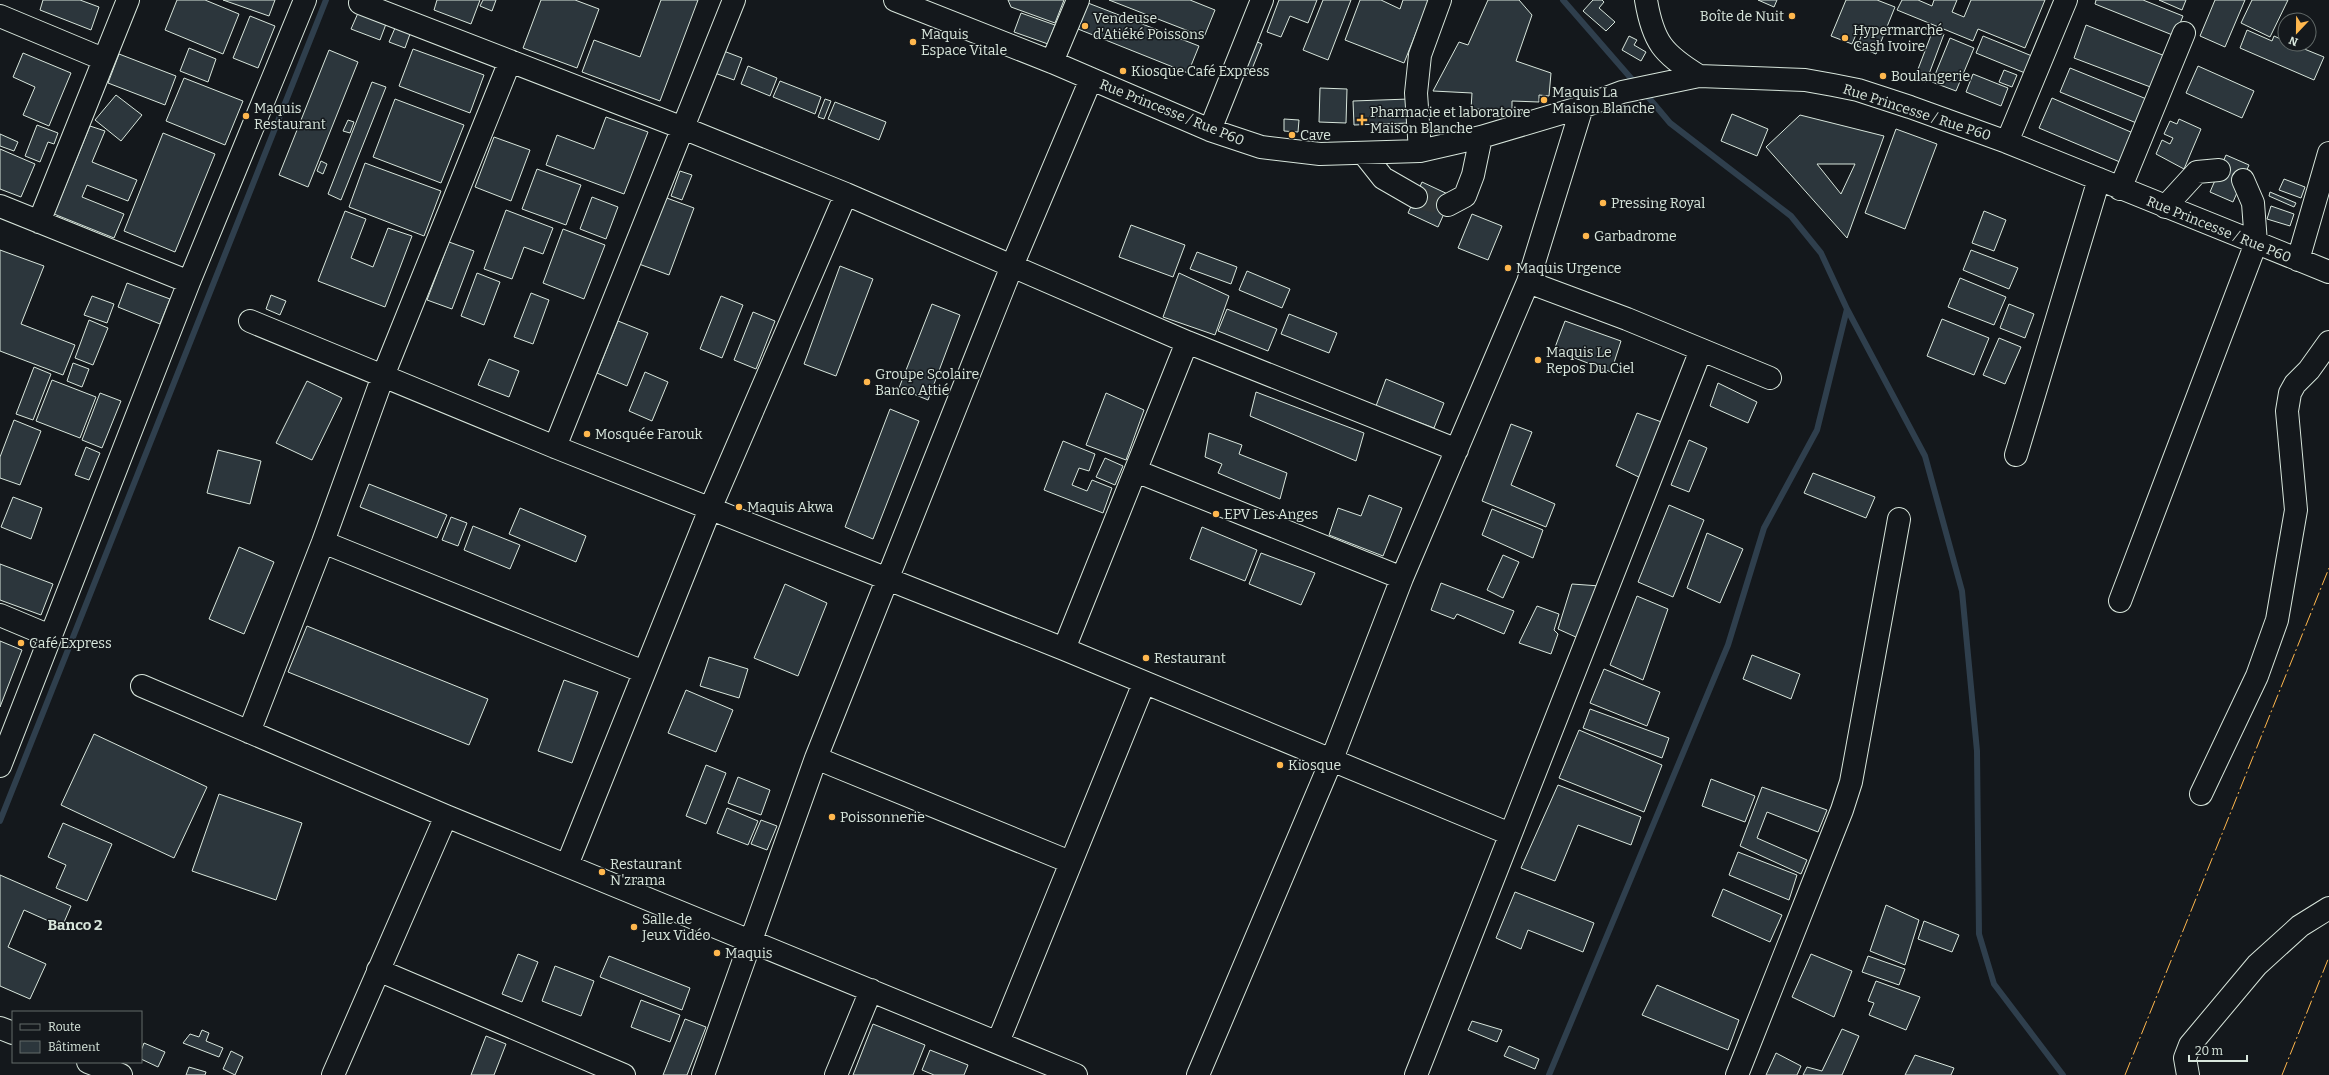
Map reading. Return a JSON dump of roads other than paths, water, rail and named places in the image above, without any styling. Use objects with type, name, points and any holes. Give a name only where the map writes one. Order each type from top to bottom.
[{"type":"street","points":[[39,222],[103,59],[128,0]]},
{"type":"street","points":[[0,766],[189,282],[305,0]]},
{"type":"street","points":[[555,447],[734,0]]},
{"type":"street","name":"Rue Princesse / Rue P60","points":[[895,0],[1052,62],[1210,130],[1261,147],[1320,154],[1364,154],[1420,150],[1481,137],[1582,107],[1622,92],[1699,76],[1763,77],[1834,85],[1858,90],[2007,142],[2120,189],[2329,272]]},
{"type":"street","points":[[1052,62],[1078,0]]},
{"type":"street","points":[[1210,130],[1262,0]]},
{"type":"street","points":[[1420,150],[1416,94],[1420,55],[1440,0]]},
{"type":"street","points":[[1646,0],[1655,36],[1673,60],[1699,76]]},
{"type":"street","points":[[2007,142],[2066,0]]},
{"type":"street","points":[[360,3],[684,128],[846,194],[1187,342],[1457,450]]},
{"type":"street","points":[[0,16],[103,59]]},
{"type":"street","points":[[2120,189],[2184,33]]},
{"type":"street","points":[[249,732],[323,542],[383,376],[510,61]]},
{"type":"street","points":[[704,1075],[816,758],[886,578],[1012,266],[1091,79]]},
{"type":"street","points":[[1198,1075],[1332,759],[1402,578],[1528,282],[1582,107]]},
{"type":"street","points":[[1448,205],[1465,196],[1473,175],[1481,137]]},
{"type":"street","points":[[2298,260],[2329,152]]},
{"type":"street","points":[[1364,154],[1383,178],[1416,197]]},
{"type":"street","points":[[2165,207],[2197,172],[2219,170]]},
{"type":"street","points":[[2016,455],[2098,179]]},
{"type":"street","points":[[2120,601],[2256,243],[2253,203],[2243,180]]},
{"type":"street","points":[[567,865],[710,509],[846,194]]},
{"type":"street","points":[[0,206],[189,282]]},
{"type":"street","points":[[1528,282],[1770,378]]},
{"type":"street","points":[[250,321],[555,447],[1064,649],[1510,834]]},
{"type":"street","points":[[1064,649],[1187,342]]},
{"type":"street","points":[[2201,794],[2258,676],[2277,620],[2296,510],[2288,405],[2290,393],[2329,342]]},
{"type":"street","points":[[1416,1075],[1701,350]]},
{"type":"street","points":[[1136,471],[1402,578]]},
{"type":"street","points":[[1737,1075],[1842,810],[1851,782],[1899,520]]},
{"type":"street","points":[[323,542],[644,672]]},
{"type":"street","points":[[0,615],[50,636]]},
{"type":"street","points":[[998,1042],[1144,682]]},
{"type":"street","points":[[142,686],[446,816],[751,940],[1076,1075]]},
{"type":"street","points":[[816,758],[1070,862]]},
{"type":"street","points":[[332,1075],[446,816]]},
{"type":"street","points":[[2188,1075],[2185,1058],[2190,1045],[2257,965],[2300,926],[2329,908]]},
{"type":"street","points":[[378,970],[624,1075]]},
{"type":"street","points":[[836,1075],[871,990]]},
{"type":"street","points":[[0,1028],[12,1033]]},
{"type":"street","points":[[91,1063],[121,1075]]},
{"type":"waterway","points":[[0,821],[326,0]]},
{"type":"waterway","points":[[1563,0],[1636,84]]},
{"type":"waterway","points":[[1549,1075],[1728,645],[1764,528],[1817,430],[1847,309],[1821,253],[1791,216],[1670,123],[1644,92]]},
{"type":"waterway","points":[[1847,309],[1925,456],[1962,591],[1977,751],[1979,934],[1994,984],[2063,1075]]},
{"type":"tunnel","points":[[1416,197],[1448,205]]},
{"type":"place","name":"Boîte de Nuit","points":[[1792,16]]},
{"type":"place","name":"Vendeuse d'Atiéké Poissons","points":[[1085,26]]},
{"type":"place","name":"Hypermarché Cash Ivoire","points":[[1845,38]]},
{"type":"place","name":"Maquis Espace Vitale","points":[[913,42]]},
{"type":"place","name":"Kiosque Café Express","points":[[1123,71]]},
{"type":"place","name":"Boulangerie","points":[[1883,76]]},
{"type":"place","name":"Maquis La Maison Blanche","points":[[1544,100]]},
{"type":"place","name":"Maquis Restaurant","points":[[246,116]]},
{"type":"place","name":"Pharmacie et laboratoire Maison Blanche","points":[[1362,120]]},
{"type":"place","name":"Cave","points":[[1292,135]]},
{"type":"place","name":"Pressing Royal","points":[[1603,203]]},
{"type":"place","name":"Garbadrome","points":[[1586,236]]},
{"type":"place","name":"Maquis Urgence","points":[[1508,268]]},
{"type":"place","name":"Maquis Le Repos Du Ciel","points":[[1538,360]]},
{"type":"place","name":"Groupe Scolaire Banco Attié","points":[[867,382]]},
{"type":"place","name":"Mosquée Farouk","points":[[587,434]]},
{"type":"place","name":"Maquis Akwa","points":[[739,507]]},
{"type":"place","name":"EPV Les Anges","points":[[1216,514]]},
{"type":"place","name":"Café Express","points":[[21,643]]},
{"type":"place","name":"Restaurant","points":[[1146,658]]},
{"type":"place","name":"Kiosque","points":[[1280,765]]},
{"type":"place","name":"Poissonnerie","points":[[832,817]]},
{"type":"place","name":"Restaurant N'zrama","points":[[602,872]]},
{"type":"place","name":"Salle de Jeux Vidéo","points":[[634,927]]},
{"type":"place","name":"Maquis","points":[[717,953]]},
{"type":"district","name":"Banco 2","points":[[75,925]]}]
